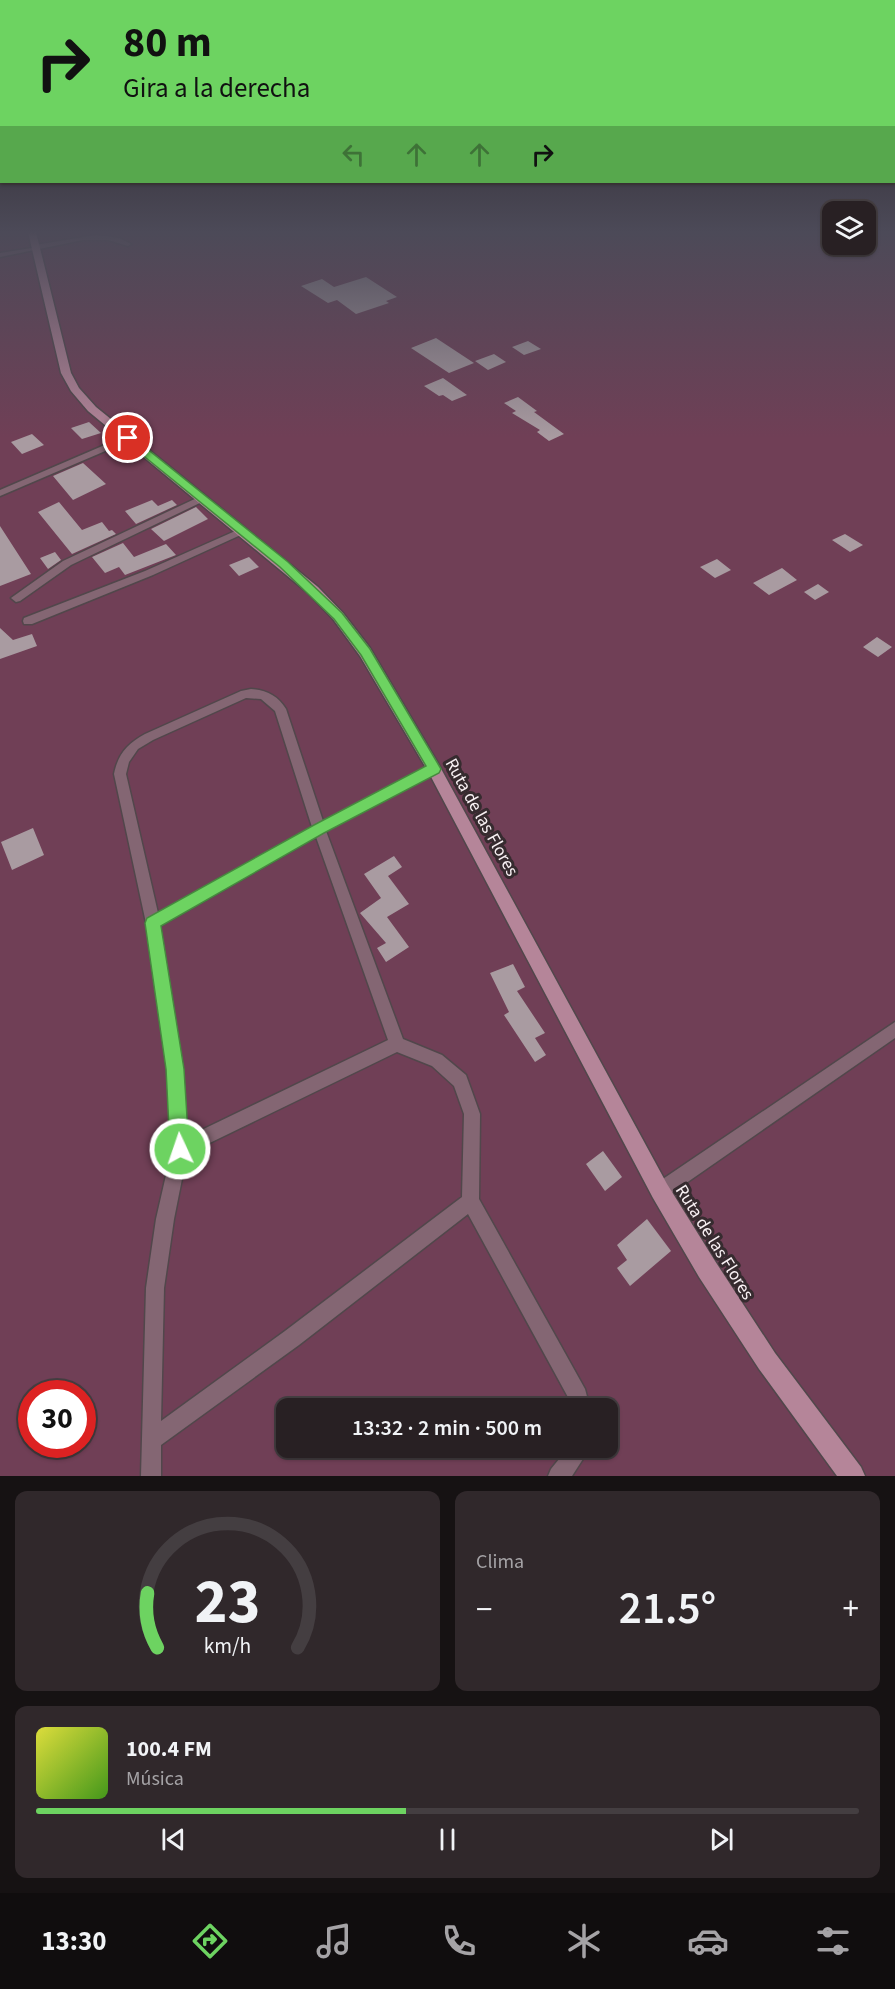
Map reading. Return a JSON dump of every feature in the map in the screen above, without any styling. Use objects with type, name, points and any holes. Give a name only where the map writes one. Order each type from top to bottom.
[{"type":"main road","name":"Ruta de las Flores","points":[[48,301],[66,373],[75,389],[92,409],[284,565],[338,616],[365,652],[434,769],[660,1191],[767,1361],[852,1476]]},
{"type":"street","points":[[0,493],[128,438]]},
{"type":"street","points":[[16,598],[67,563],[201,499]]},
{"type":"street","points":[[28,621],[149,573],[242,531]]},
{"type":"street","points":[[151,1476],[155,1288],[165,1219],[180,1149],[175,1069],[153,923],[120,774],[123,760],[134,746],[245,694],[261,693],[273,699],[280,709],[319,829],[397,1044]]},
{"type":"street","points":[[153,923],[319,829],[434,769]]},
{"type":"street","points":[[660,1191],[895,1029]]},
{"type":"street","points":[[180,1149],[397,1044],[437,1060],[460,1081],[472,1114],[470,1201],[578,1398]]},
{"type":"street","points":[[151,1440],[292,1338],[470,1201]]},
{"type":"street","points":[[558,1476],[573,1458]]},
{"type":"shaded area","points":[[0,301],[895,301],[895,1476],[0,1476]]},
{"type":"building","points":[[338,301],[386,301],[389,303],[356,314]]},
{"type":"building","points":[[436,338],[474,363],[449,373],[411,348]]},
{"type":"building","points":[[528,341],[541,349],[524,355],[512,347]]},
{"type":"building","points":[[494,354],[506,362],[488,370],[475,361]]},
{"type":"building","points":[[443,378],[467,395],[452,401],[424,386]]},
{"type":"building","points":[[518,397],[564,434],[549,441],[537,432],[540,430],[512,413],[516,411],[504,403]]},
{"type":"building","points":[[89,422],[101,433],[82,439],[71,428]]},
{"type":"building","points":[[32,434],[44,445],[22,454],[11,442]]},
{"type":"building","points":[[83,463],[106,484],[73,500],[53,476]]},
{"type":"building","points":[[152,500],[158,506],[172,500],[177,505],[136,524],[125,511]]},
{"type":"building","points":[[59,502],[82,530],[102,522],[109,531],[112,530],[116,534],[72,554],[38,512]]},
{"type":"building","points":[[196,507],[208,519],[164,541],[151,529]]},
{"type":"building","points":[[0,526],[31,574],[0,586]]},
{"type":"building","points":[[845,534],[863,545],[850,552],[832,540]]},
{"type":"building","points":[[123,543],[134,557],[166,544],[176,555],[125,575],[119,567],[105,573],[92,557]]},
{"type":"building","points":[[55,552],[61,560],[48,569],[40,558]]},
{"type":"building","points":[[249,557],[259,567],[239,576],[229,565]]},
{"type":"building","points":[[717,559],[731,570],[715,578],[700,567]]},
{"type":"building","points":[[782,568],[797,580],[769,595],[753,583]]},
{"type":"building","points":[[818,584],[829,592],[815,600],[804,592]]},
{"type":"building","points":[[0,628],[13,640],[32,634],[37,646],[0,659]]},
{"type":"building","points":[[877,637],[892,647],[878,657],[863,647]]},
{"type":"building","points":[[33,828],[44,855],[12,870],[1,842]]},
{"type":"building","points":[[394,856],[402,867],[388,876],[409,904],[387,917],[409,947],[386,962],[377,948],[386,943],[360,913],[381,898],[364,874]]},
{"type":"building","points":[[513,964],[525,987],[517,991],[545,1033],[535,1038],[546,1055],[535,1062],[504,1015],[509,1012],[490,973]]},
{"type":"building","points":[[603,1151],[622,1177],[605,1191],[586,1164]]},
{"type":"building","points":[[647,1219],[671,1251],[630,1286],[617,1268],[627,1260],[617,1245]]},
{"type":"route","points":[[128,438],[284,565],[338,616],[365,652],[434,769],[319,829],[153,923],[175,1069],[180,1149]]}]
